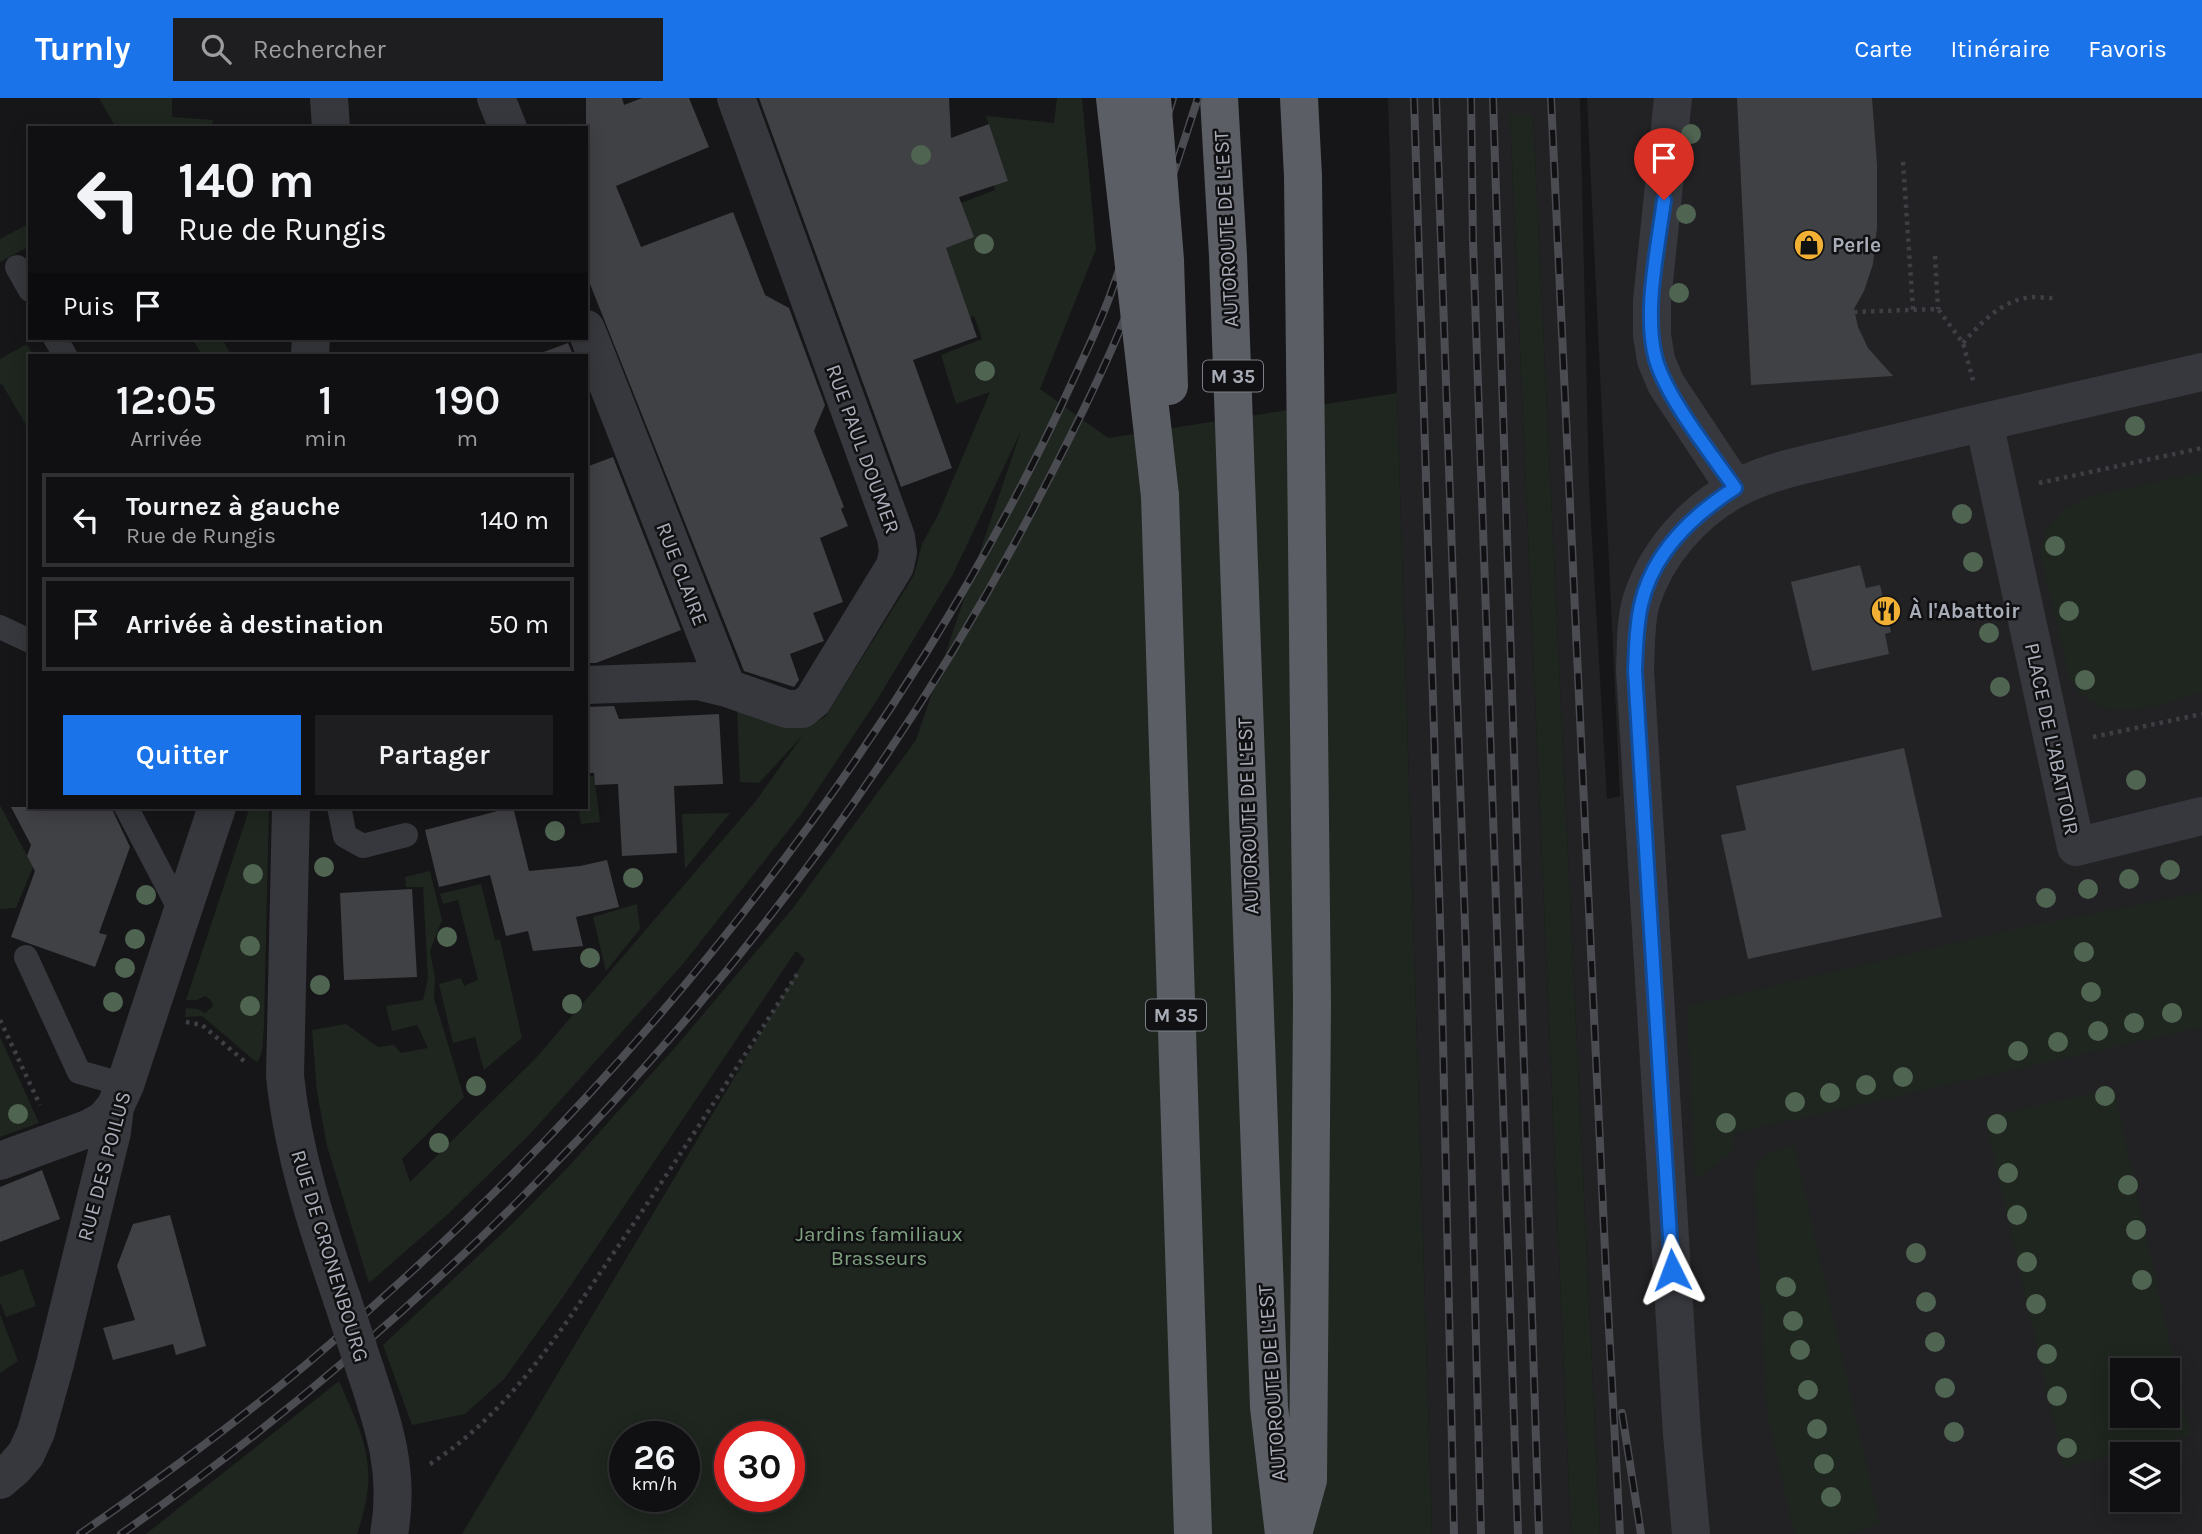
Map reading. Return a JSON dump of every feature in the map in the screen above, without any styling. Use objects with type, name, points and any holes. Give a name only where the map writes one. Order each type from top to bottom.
[{"type":"highway","points":[[1115,98],[1160,496]]},
{"type":"highway","name":"M 35","points":[[1152,98],[1165,260],[1170,370],[1160,496],[1192,1534]]},
{"type":"highway","name":"AUTOROUTE DE L’EST","points":[[1219,98],[1228,256],[1269,1407],[1284,1534]]},
{"type":"highway","points":[[1293,1534],[1308,1480],[1312,1016],[1303,176],[1299,98]]},
{"type":"street","points":[[329,98],[331,126]]},
{"type":"street","points":[[496,98],[507,126]]},
{"type":"street","name":"RUE PAUL DOUMER","points":[[727,688],[787,709],[802,709],[813,700],[895,566],[898,552],[896,537],[736,98]]},
{"type":"street","points":[[1673,98],[1652,335],[1656,360],[1666,384],[1735,488]]},
{"type":"street","name":"RUE CLAIRE","points":[[588,334],[727,688]]},
{"type":"street","points":[[1691,1534],[1682,1434],[1635,671],[1641,604],[1654,571],[1668,547],[1711,503],[1735,488],[1780,471],[2202,372]]},
{"type":"street","name":"PLACE DE L'ABATTOIR","points":[[1984,422],[2076,847],[2202,816]]},
{"type":"street","points":[[588,685],[698,681],[727,688]]},
{"type":"street","name":"RUE DES POILUS","points":[[0,1480],[26,1454],[36,1432],[120,1096],[216,809]]},
{"type":"street","name":"RUE DE CRONENBOURG","points":[[291,809],[285,1076],[289,1116],[311,1207],[385,1431],[394,1487],[389,1534]]},
{"type":"street","points":[[0,1161],[104,1120],[120,1096]]},
{"type":"lane","points":[[17,267],[28,286]]},
{"type":"lane","points":[[0,626],[28,640]]},
{"type":"lane","points":[[127,809],[181,912]]},
{"type":"lane","points":[[339,809],[345,836],[363,846],[406,835]]},
{"type":"lane","points":[[26,957],[79,1072],[120,1096]]},
{"type":"path","points":[[1903,162],[1913,310]]},
{"type":"path","points":[[1935,256],[1938,309],[1964,343],[1984,422]]},
{"type":"path","points":[[1964,343],[1977,327],[2001,307],[2026,297],[2053,298]]},
{"type":"path","points":[[1854,312],[1938,309]]},
{"type":"path","points":[[1998,492],[2202,448]]},
{"type":"path","points":[[2054,746],[2202,714]]},
{"type":"path","points":[[394,1487],[466,1438],[513,1393],[574,1313],[798,973]]},
{"type":"path","points":[[155,995],[176,1020],[202,1025],[254,1069],[265,1074],[285,1076]]},
{"type":"path","points":[[0,1020],[56,1141]]},
{"type":"shaded area","points":[[1388,98],[1580,98],[1589,488],[1607,799],[1620,796],[1587,98],[2202,98],[2202,1534],[1600,1534],[1533,115],[1510,114],[1571,1534],[1432,1534]]},
{"type":"green space","points":[[99,98],[172,98],[172,117],[213,120],[212,126],[115,126]]},
{"type":"green space","name":"Jardins familiaux Brasseurs","points":[[1057,98],[1082,98],[1096,249],[1040,389],[1108,438],[1397,393],[1432,1534],[462,1534],[805,959],[796,951],[563,1297],[504,1379],[465,1414],[412,1425],[383,1345],[511,1225],[570,1165],[678,1044],[793,908],[916,740],[1021,431],[953,574],[877,700],[802,813],[683,964],[530,1134],[448,1214],[369,1283],[327,1146],[317,1092],[312,1030],[346,1024],[378,1047],[394,1045],[401,1053],[428,1048],[417,1025],[392,1031],[386,1006],[423,1000],[428,978],[423,887],[406,887],[405,877],[430,871],[442,920],[430,951],[435,978],[434,998],[464,1097],[402,1159],[410,1182],[536,1058],[755,802],[803,735],[759,783],[740,782],[737,708],[809,726],[825,717],[914,575],[922,544],[938,515],[990,392],[956,404],[941,355],[982,339],[974,316],[940,329],[945,248],[961,203],[995,190],[994,185],[1008,181],[986,116],[1054,123]]},
{"type":"green space","points":[[1510,114],[1533,114],[1600,1534],[1571,1534]]},
{"type":"green space","points":[[28,224],[28,247],[0,262],[0,239]]},
{"type":"green space","points":[[193,340],[223,340],[230,354],[201,354]]},
{"type":"green space","points":[[27,344],[32,354],[28,354],[28,429],[2,384],[0,385],[0,359]]},
{"type":"green space","points":[[2202,472],[2202,693],[2140,709],[2109,709],[2095,704],[2080,693],[2069,677],[2040,552],[2047,530],[2063,510],[2088,497]]},
{"type":"green space","points":[[594,776],[600,822],[581,824],[578,809],[588,809],[588,777]]},
{"type":"green space","points":[[0,805],[33,867],[16,908],[0,909]]},
{"type":"green space","points":[[249,809],[269,809],[264,1026],[262,1051],[258,1062],[202,1016],[185,1017],[186,1008],[205,1013],[213,1006],[211,1000],[205,996],[197,1000],[186,1000]]},
{"type":"green space","points":[[730,813],[685,869],[682,814]]},
{"type":"green space","points":[[481,884],[495,940],[500,940],[522,1038],[484,1070],[475,1037],[453,1043],[439,984],[461,978],[464,986],[478,980],[458,900],[443,904],[440,894]]},
{"type":"green space","points":[[2202,892],[2202,1027],[1735,1133],[1732,1153],[1695,1179],[1687,1006],[2019,928]]},
{"type":"green space","points":[[637,904],[640,929],[606,971],[593,917]]},
{"type":"green space","points":[[0,1037],[39,1123],[0,1137]]},
{"type":"green space","points":[[2114,1089],[2173,1358],[2110,1358],[2110,1428],[2180,1428],[2180,1390],[2190,1436],[2166,1442],[2110,1442],[2110,1456],[2064,1467],[1985,1117]]},
{"type":"green space","points":[[1794,1145],[1880,1525],[1845,1534],[1794,1534],[1767,1411],[1754,1175],[1763,1157]]},
{"type":"green space","points":[[23,1269],[36,1306],[6,1317],[0,1302],[0,1277]]},
{"type":"green space","points":[[0,1314],[18,1361],[0,1373]]},
{"type":"green space","points":[[339,1381],[362,1438],[368,1472],[368,1491],[357,1534],[146,1534]]},
{"type":"building","points":[[586,98],[622,98],[624,105],[642,98],[689,98],[709,147],[616,186],[641,247],[733,212],[765,295],[789,308],[825,405],[814,431],[844,507],[841,509],[848,526],[820,538],[843,602],[813,613],[824,641],[790,654],[799,680],[794,687],[744,671],[588,279]]},
{"type":"building","points":[[759,98],[949,98],[951,138],[989,124],[1008,181],[959,197],[974,237],[946,248],[977,337],[913,360],[952,468],[901,487]]},
{"type":"building","name":"Perle","points":[[1737,98],[1872,98],[1877,164],[1877,227],[1873,264],[1864,291],[1854,309],[1858,327],[1868,348],[1893,376],[1751,385]]},
{"type":"building","points":[[568,343],[573,354],[542,354]]},
{"type":"building","points":[[613,457],[681,630],[596,663],[588,663],[588,466]]},
{"type":"building","points":[[1860,565],[1866,588],[1880,585],[1891,632],[1885,634],[1889,654],[1812,671],[1791,582]]},
{"type":"building","points":[[614,706],[619,719],[719,714],[723,784],[674,786],[677,853],[622,856],[618,784],[595,785],[594,773],[588,773],[588,707]]},
{"type":"building","points":[[1904,748],[1942,917],[1748,959],[1721,835],[1746,830],[1736,786]]},
{"type":"building","points":[[11,807],[112,809],[130,847],[99,933],[107,935],[95,967],[11,937],[35,871],[27,856],[31,845]]},
{"type":"building","points":[[514,809],[529,871],[580,866],[607,860],[619,907],[576,917],[583,946],[533,951],[528,931],[506,936],[490,875],[439,887],[425,830]]},
{"type":"building","points":[[412,889],[417,977],[344,980],[340,893]]},
{"type":"building","points":[[42,1170],[60,1219],[0,1242],[0,1187]]},
{"type":"building","points":[[170,1215],[206,1346],[176,1355],[173,1344],[113,1360],[103,1328],[135,1320],[117,1266],[133,1224]]},
{"type":"railway","points":[[80,1534],[196,1451],[281,1385],[398,1284],[483,1203],[566,1119],[645,1032],[793,848],[926,653],[981,561],[1031,467],[1108,301],[1173,98]]},
{"type":"railway","points":[[121,1534],[261,1430],[395,1317],[524,1196],[645,1067],[758,932],[863,790],[958,643],[1043,490],[1094,388],[1126,316],[1198,98]]},
{"type":"railway","points":[[1414,98],[1441,953],[1454,1534]]},
{"type":"railway","points":[[1436,98],[1466,953],[1481,1534]]},
{"type":"railway","points":[[1471,98],[1473,241],[1518,1534]]},
{"type":"railway","points":[[1493,98],[1539,1534]]},
{"type":"railway","points":[[1551,98],[1620,1534]]},
{"type":"railway","points":[[1622,1413],[1641,1534]]},
{"type":"place","name":"Perle","points":[[1809,245]]},
{"type":"place","name":"À l'Abattoir","points":[[1886,611]]},
{"type":"route","points":[[1664,200],[1653,301],[1652,335],[1656,360],[1666,384],[1735,488],[1711,503],[1668,547],[1647,586],[1641,604],[1637,635],[1635,671],[1672,1270]]}]
